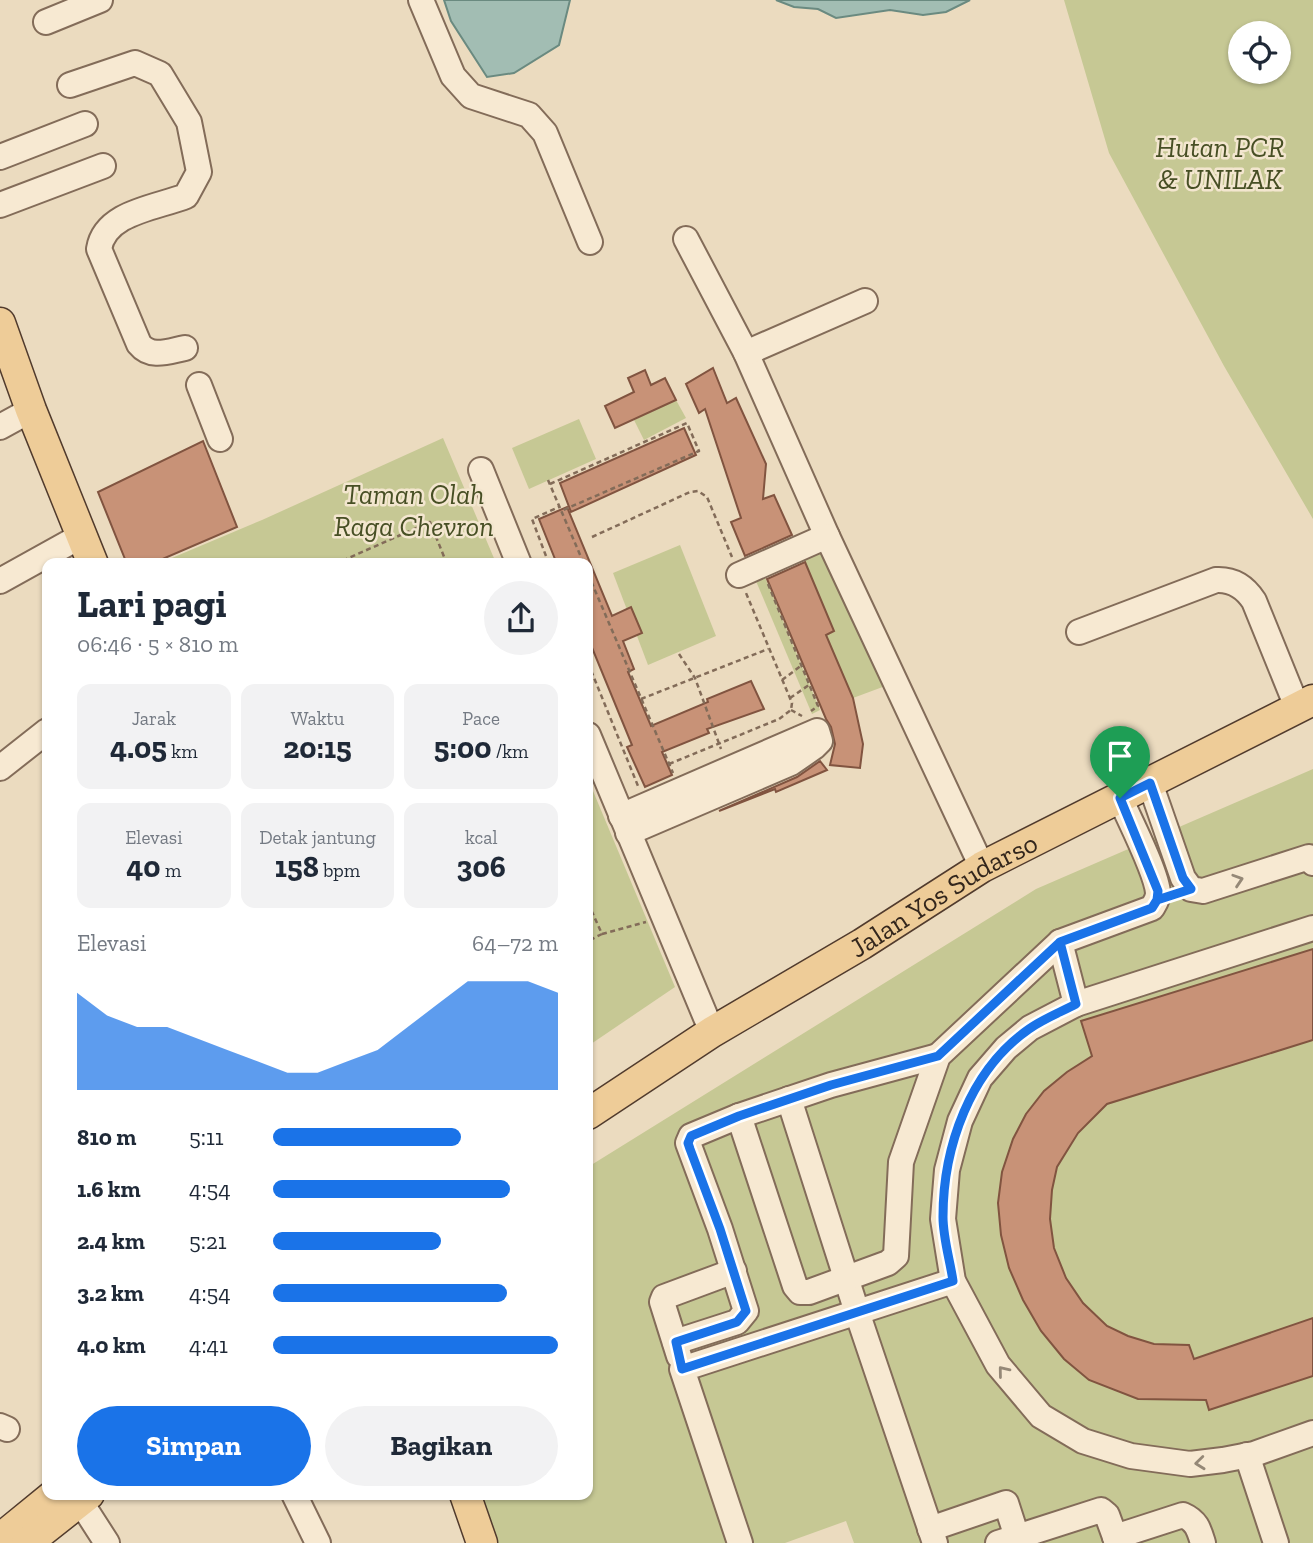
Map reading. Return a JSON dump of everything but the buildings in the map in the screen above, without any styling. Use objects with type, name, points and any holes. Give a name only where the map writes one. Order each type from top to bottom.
[{"type":"main road","points":[[0,323],[31,410],[90,558]]},
{"type":"main road","name":"Jalan Yos Sudarso","points":[[593,1111],[712,1032],[862,944],[982,867],[1305,703]]},
{"type":"main road","points":[[13,1539],[71,1500]]},
{"type":"main road","points":[[452,1500],[466,1543]]},
{"type":"main road","points":[[467,1500],[482,1543]]},
{"type":"street","points":[[46,22],[100,0]]},
{"type":"street","points":[[421,0],[453,76],[471,96],[530,115],[545,134],[590,242]]},
{"type":"street","points":[[70,85],[135,63],[160,74],[189,122],[199,172],[186,196],[125,216],[102,236],[99,250],[139,344],[145,351],[157,353],[185,348]]},
{"type":"street","points":[[0,157],[85,124]]},
{"type":"street","points":[[0,205],[103,166]]},
{"type":"street","points":[[686,239],[746,353],[827,536],[982,867]]},
{"type":"street","points":[[746,353],[865,301]]},
{"type":"street","points":[[199,385],[220,439]]},
{"type":"street","points":[[0,427],[31,410]]},
{"type":"street","points":[[481,470],[517,558]]},
{"type":"street","points":[[0,581],[81,536]]},
{"type":"street","points":[[749,570],[827,536]]},
{"type":"street","points":[[1079,632],[1216,580],[1234,582],[1243,587],[1254,601],[1305,703]]},
{"type":"street","points":[[817,731],[820,741],[791,763],[624,824],[728,768],[817,731]]},
{"type":"street","points":[[0,768],[42,735]]},
{"type":"street","points":[[593,747],[712,1032]]},
{"type":"street","points":[[1150,783],[1183,878],[1191,889]]},
{"type":"street","points":[[739,1116],[795,1286],[800,1292],[809,1292],[888,1263],[896,1256],[901,1162],[938,1056],[1060,942],[1152,908],[1157,900],[1155,881],[1120,798]]},
{"type":"street","points":[[1157,900],[1191,889],[1203,891],[1312,859]]},
{"type":"street","points":[[1313,928],[1076,1004],[1030,1028],[1006,1048],[980,1079],[960,1121],[947,1170],[943,1219],[953,1281],[998,1365],[1041,1416],[1083,1441],[1131,1456],[1190,1464],[1247,1455],[1313,1433]]},
{"type":"street","points":[[1060,942],[1076,1004]]},
{"type":"street","points":[[676,1342],[737,1322],[743,1318],[746,1305],[688,1143],[691,1136],[697,1131],[831,1085],[938,1056]]},
{"type":"street","points":[[789,1099],[933,1536],[1006,1503],[1008,1540],[1101,1510],[1107,1515],[1116,1540],[1183,1515],[1197,1525],[1203,1543]]},
{"type":"street","points":[[734,1272],[664,1297],[662,1302],[740,1543]]},
{"type":"street","points":[[682,1369],[953,1281]]},
{"type":"street","points":[[1247,1455],[1276,1543]]},
{"type":"street","points":[[77,1500],[107,1543]]},
{"type":"street","points":[[297,1500],[318,1543]]},
{"type":"path","points":[[547,558],[531,520],[560,509],[699,450],[687,423],[549,482],[560,509],[581,558]]},
{"type":"path","points":[[592,537],[690,492],[698,491],[706,497],[802,665],[818,706],[803,716]]},
{"type":"path","points":[[349,558],[430,522],[445,558]]},
{"type":"path","points":[[669,764],[786,715],[791,709],[790,698],[768,649],[749,570]]},
{"type":"path","points":[[593,586],[674,776]]},
{"type":"path","points":[[641,699],[768,649]]},
{"type":"path","points":[[679,654],[695,678],[728,768]]},
{"type":"path","points":[[782,681],[802,665]]},
{"type":"path","points":[[593,675],[639,789],[643,791]]},
{"type":"path","points":[[790,698],[809,685]]},
{"type":"path","points":[[593,914],[602,934]]},
{"type":"path","points":[[593,938],[646,922]]},
{"type":"green space","name":"Hutan PCR & UNILAK","points":[[1064,0],[1313,0],[1313,519],[1224,366],[1109,153]]},
{"type":"green space","points":[[676,400],[686,418],[644,440],[634,420]]},
{"type":"green space","points":[[579,419],[596,459],[529,489],[512,448]]},
{"type":"green space","name":"Taman Olah Raga Chevron","points":[[443,438],[494,558],[172,558]]},
{"type":"green space","points":[[680,545],[716,636],[648,665],[613,573]]},
{"type":"green space","points":[[822,546],[888,685],[853,698],[826,635],[834,631],[802,554]]},
{"type":"green space","points":[[762,570],[820,710],[812,714],[753,574]]},
{"type":"green space","points":[[1313,769],[1313,1543],[854,1543],[846,1521],[785,1543],[497,1543],[481,1500],[593,1500],[593,1164],[1036,889]]},
{"type":"green space","points":[[593,791],[675,987],[593,1043]]},
{"type":"shaded area","points":[[444,0],[570,0],[559,45],[514,73],[487,77],[451,21]]},
{"type":"shaded area","points":[[776,0],[970,0],[946,12],[923,15],[890,10],[836,18],[818,9],[794,7]]},
{"type":"route","points":[[1120,798],[1150,783],[1183,878],[1191,889],[1157,900],[1152,908],[1060,942],[1076,1004],[1030,1028],[1006,1048],[980,1079],[960,1121],[947,1170],[943,1219],[953,1281],[682,1369],[676,1342],[737,1322],[743,1318],[746,1311],[720,1229],[688,1143],[691,1136],[697,1131],[831,1085],[938,1056],[1060,942],[1152,908],[1158,891],[1120,798]]}]
